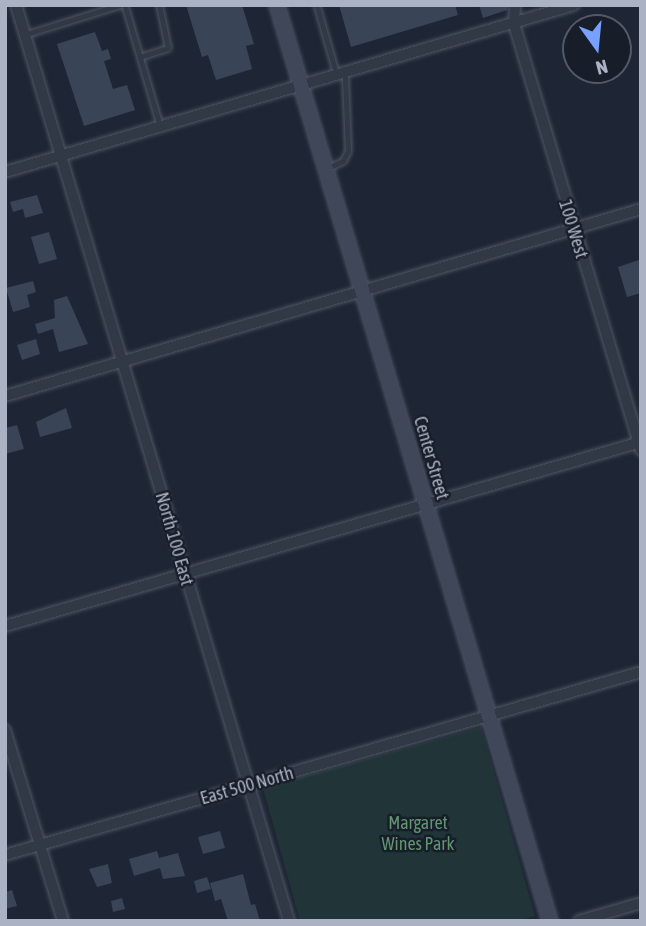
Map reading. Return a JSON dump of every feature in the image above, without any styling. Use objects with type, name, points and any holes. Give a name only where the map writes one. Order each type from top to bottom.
[{"type":"street","name":"North 100 East","points":[[16,5],[289,921]]},
{"type":"street","name":"Center Street","points":[[277,5],[550,921]]},
{"type":"street","name":"100 West","points":[[514,5],[514,24],[640,445]]},
{"type":"street","points":[[5,172],[281,90],[302,89],[514,24],[552,9],[574,5]]},
{"type":"street","points":[[5,396],[641,209]]},
{"type":"street","points":[[5,626],[425,503],[640,445]]},
{"type":"street","name":"East 500 North","points":[[5,855],[641,672]]},
{"type":"street","points":[[5,730],[63,921]]},
{"type":"street","points":[[579,921],[641,903]]},
{"type":"lane","points":[[24,35],[122,5],[160,126]]},
{"type":"lane","points":[[140,57],[168,48],[159,5]]},
{"type":"lane","points":[[317,5],[342,77],[348,151],[343,161],[326,169]]},
{"type":"green space","name":"Margaret Wines Park","points":[[481,727],[535,916],[518,921],[300,921],[263,788]]},
{"type":"building","points":[[186,5],[242,5],[254,44],[246,46],[252,69],[216,80],[208,55],[202,57]]},
{"type":"building","points":[[339,5],[455,5],[458,15],[351,47]]},
{"type":"building","points":[[479,5],[508,5],[507,10],[483,18]]},
{"type":"building","points":[[95,32],[102,51],[108,49],[111,59],[104,61],[113,89],[127,85],[135,110],[84,126],[57,44]]},
{"type":"building","points":[[37,195],[43,213],[25,218],[23,209],[13,212],[10,202]]},
{"type":"building","points":[[49,232],[57,259],[39,264],[31,237]]},
{"type":"building","points":[[639,260],[641,293],[627,297],[618,267]]},
{"type":"building","points":[[33,281],[36,292],[27,295],[30,307],[13,312],[6,288]]},
{"type":"building","points":[[67,296],[88,344],[59,352],[53,329],[38,334],[35,324],[55,318],[54,300]]},
{"type":"building","points":[[36,339],[40,354],[22,360],[17,345]]},
{"type":"building","points":[[66,408],[72,428],[40,437],[36,422]]},
{"type":"building","points":[[17,425],[24,449],[5,454],[5,428]]},
{"type":"building","points":[[220,831],[225,848],[203,854],[198,837]]},
{"type":"building","points":[[157,851],[159,858],[178,853],[185,876],[163,879],[160,868],[134,876],[129,859]]},
{"type":"building","points":[[108,864],[112,883],[97,887],[89,869]]},
{"type":"building","points":[[243,874],[251,905],[255,904],[260,921],[228,921],[221,899],[215,901],[210,883]]},
{"type":"building","points":[[207,877],[211,889],[197,893],[194,881]]},
{"type":"building","points":[[12,890],[17,906],[5,909],[5,892]]},
{"type":"building","points":[[122,898],[125,909],[113,912],[111,901]]}]
